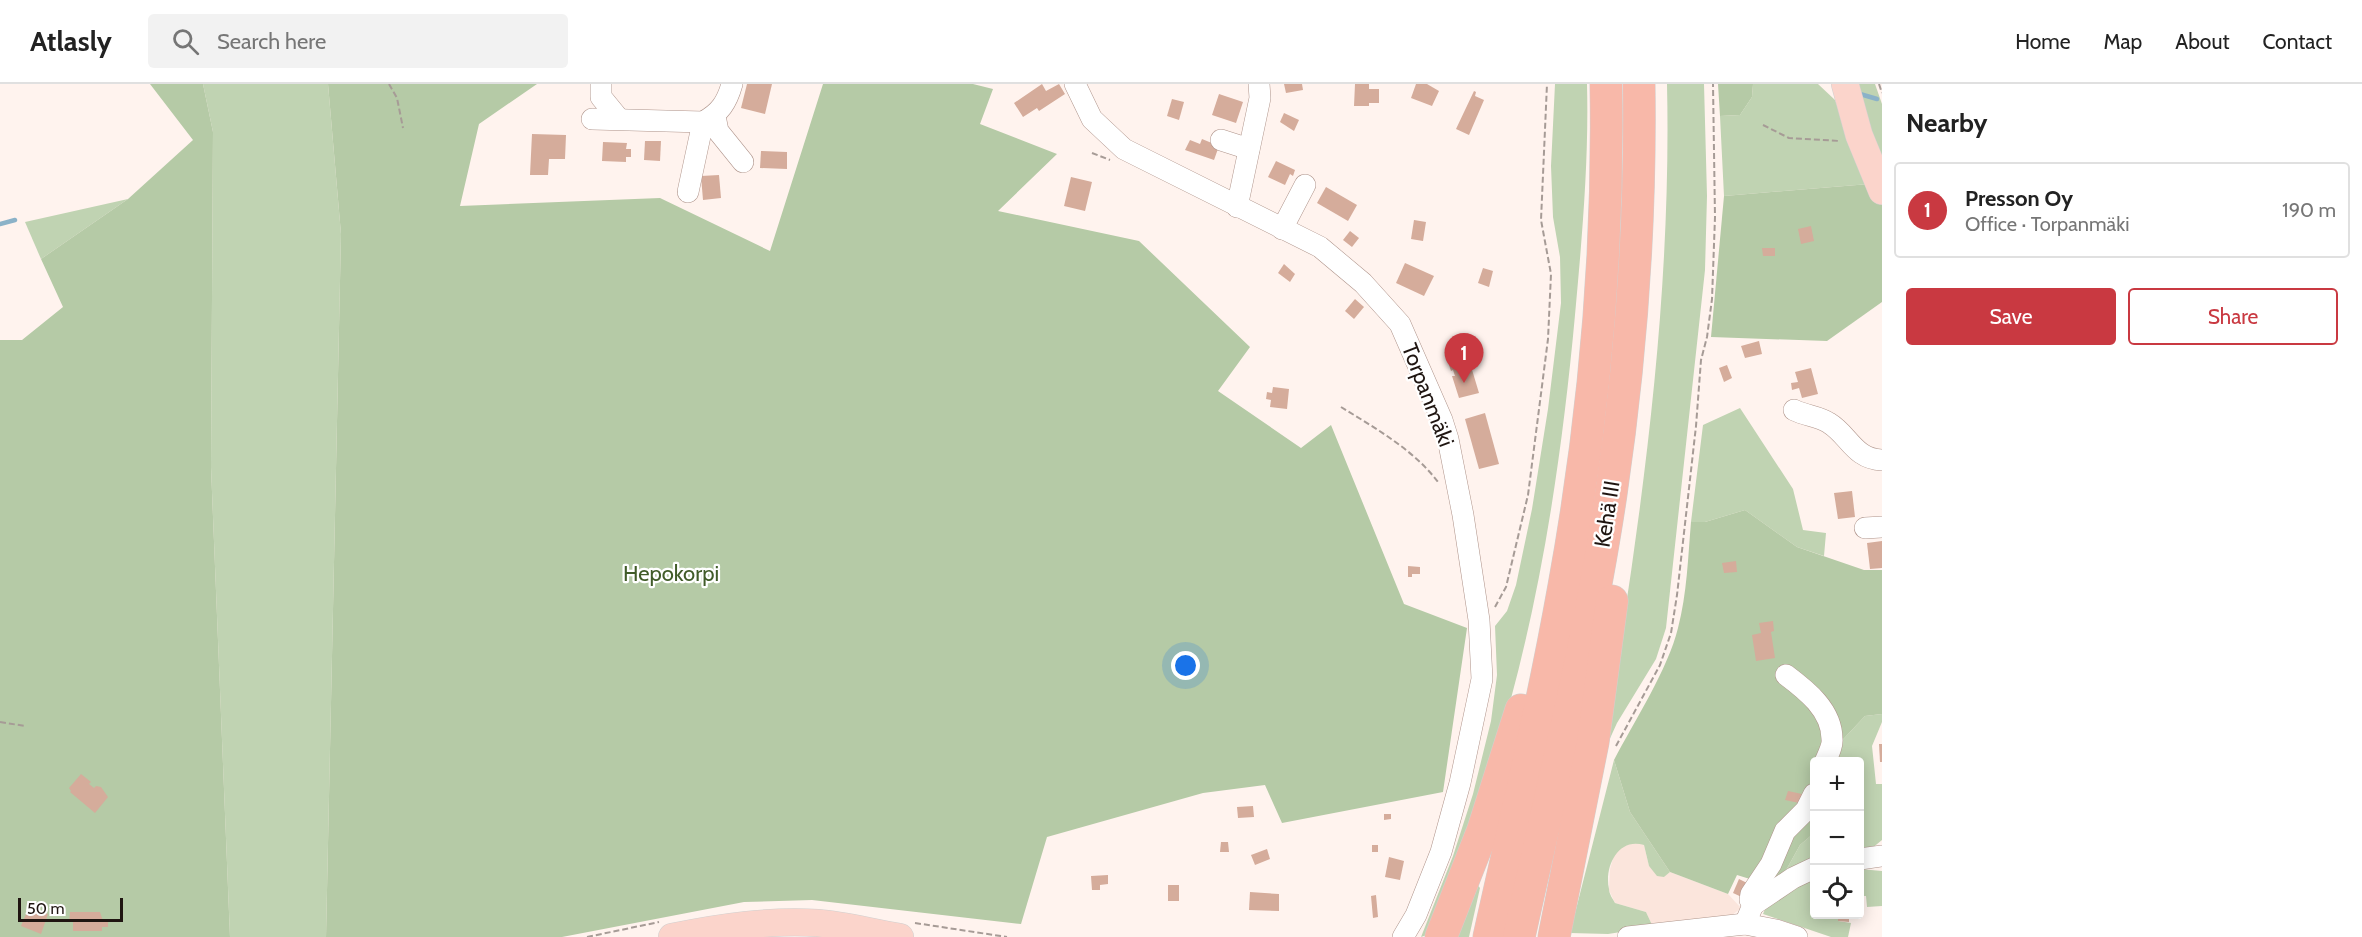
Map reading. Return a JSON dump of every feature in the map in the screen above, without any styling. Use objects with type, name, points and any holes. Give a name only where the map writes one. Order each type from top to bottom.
[{"type":"highway","name":"Kehä III","points":[[1489,937],[1543,697],[1577,510],[1593,379],[1603,264],[1607,138],[1606,84]]},
{"type":"highway","name":"Kehä III","points":[[1519,937],[1588,623],[1611,495],[1627,368],[1635,266],[1640,139],[1639,84]]},
{"type":"highway","points":[[1554,937],[1593,742],[1608,627],[1630,450],[1627,368]]},
{"type":"highway","points":[[1441,937],[1483,830],[1527,692],[1554,576],[1577,510]]},
{"type":"main road","points":[[1845,84],[1859,135],[1882,191]]},
{"type":"main road","points":[[672,937],[767,922],[819,923],[900,937]]},
{"type":"street","points":[[601,84],[601,97],[619,119]]},
{"type":"street","points":[[688,192],[709,119],[727,100],[732,84]]},
{"type":"street","name":"Torpanmäki","points":[[1075,84],[1092,119],[1124,149],[1282,229],[1325,241],[1400,324],[1442,420],[1463,515],[1479,620],[1482,679],[1460,783],[1441,852],[1416,915],[1403,937]]},
{"type":"street","points":[[1237,207],[1260,98],[1259,84]]},
{"type":"street","points":[[592,119],[709,119]]},
{"type":"street","points":[[709,119],[743,162]]},
{"type":"street","points":[[1221,140],[1250,149]]},
{"type":"street","points":[[1282,229],[1305,185]]},
{"type":"street","points":[[1794,410],[1833,424],[1859,452],[1872,460],[1882,460]]},
{"type":"street","points":[[1785,675],[1815,700],[1827,720],[1833,740],[1827,757]]},
{"type":"street","points":[[1749,915],[1751,894],[1771,864],[1785,831],[1810,803]]},
{"type":"street","points":[[1864,858],[1882,856]]},
{"type":"street","points":[[1628,937],[1749,915],[1793,878],[1810,870]]},
{"type":"street","points":[[1749,915],[1776,930],[1797,937]]},
{"type":"path","points":[[389,84],[397,98],[403,128]]},
{"type":"path","points":[[1479,620],[1498,605],[1513,562],[1528,495],[1548,339],[1551,274],[1541,220],[1546,84]]},
{"type":"path","points":[[1614,751],[1660,665],[1671,633],[1677,595],[1701,360],[1707,337],[1712,299],[1715,217],[1713,84]]},
{"type":"path","points":[[1879,84],[1882,93]]},
{"type":"path","points":[[1763,125],[1789,138],[1846,141],[1859,135]]},
{"type":"path","points":[[1341,407],[1378,430],[1426,466],[1438,482]]},
{"type":"path","points":[[0,722],[25,726]]},
{"type":"shaded area","points":[[1625,844],[1644,845],[1649,866],[1664,877],[1670,872],[1728,894],[1741,908],[1731,916],[1653,927],[1646,912],[1615,903],[1609,890],[1610,869],[1614,855]]},
{"type":"green space","points":[[150,84],[203,84],[213,132],[211,467],[230,937],[0,937],[0,340],[22,340],[63,307],[41,259],[128,199],[193,140]]},
{"type":"green space","points":[[203,84],[328,84],[341,234],[326,937],[230,937],[211,467],[213,132]]},
{"type":"green space","name":"Hepokorpi","points":[[328,84],[537,84],[479,124],[460,206],[660,198],[770,251],[823,84],[973,84],[993,89],[980,124],[1057,154],[998,211],[1139,241],[1250,347],[1218,391],[1301,448],[1331,425],[1404,604],[1467,628],[1443,792],[1282,823],[1265,785],[1203,793],[1047,837],[1021,924],[812,900],[744,902],[562,937],[326,937],[341,234]]},
{"type":"green space","points":[[1555,84],[1587,84],[1587,142],[1578,286],[1553,499],[1530,621],[1499,741],[1461,851],[1427,935],[1421,937],[1453,856],[1473,794],[1491,721],[1497,675],[1495,626],[1507,611],[1516,585],[1532,509],[1548,409],[1561,303],[1560,257],[1553,217],[1551,166]]},
{"type":"green space","points":[[1667,84],[1704,84],[1707,196],[1705,270],[1666,628],[1656,659],[1617,723],[1602,756],[1628,589],[1650,422],[1664,253]]},
{"type":"green space","points":[[1718,84],[1753,84],[1752,97],[1740,115],[1720,116]]},
{"type":"green space","points":[[1753,84],[1818,84],[1835,100],[1869,184],[1724,196],[1720,116],[1740,115],[1752,97]]},
{"type":"green space","points":[[1851,84],[1875,84],[1882,104],[1882,175]]},
{"type":"green space","points":[[1869,184],[1882,204],[1882,302],[1827,341],[1711,337],[1724,196]]},
{"type":"green space","points":[[128,199],[41,259],[25,222]]},
{"type":"green space","points":[[1740,408],[1793,489],[1803,530],[1826,533],[1824,556],[1797,547],[1745,510],[1705,522],[1691,522],[1703,425]]},
{"type":"green space","points":[[1745,510],[1797,547],[1864,570],[1882,570],[1882,714],[1865,716],[1835,748],[1832,757],[1810,757],[1810,836],[1800,845],[1785,872],[1766,884],[1737,875],[1728,894],[1670,872],[1630,812],[1614,760],[1667,661],[1678,628],[1683,602],[1691,522],[1705,522]]},
{"type":"green space","points":[[1882,714],[1882,722],[1872,746],[1876,784],[1882,784],[1882,840],[1871,849],[1864,850],[1864,757],[1832,757],[1835,748],[1865,716]]},
{"type":"green space","points":[[1614,760],[1630,812],[1670,872],[1664,877],[1657,876],[1649,866],[1644,845],[1627,845],[1620,850],[1611,863],[1608,880],[1610,893],[1615,903],[1646,912],[1653,927],[1608,934],[1570,933]]},
{"type":"green space","points":[[1810,836],[1810,860],[1785,872],[1800,845]]},
{"type":"green space","points":[[1864,869],[1882,871],[1882,906],[1867,907],[1866,896],[1864,896]]},
{"type":"green space","points":[[1810,877],[1810,919],[1838,919],[1838,921],[1851,923],[1848,937],[1831,937],[1763,914],[1768,902]]},
{"type":"green space","points":[[1475,882],[1480,888],[1469,937],[1455,937]]},
{"type":"building","points":[[747,84],[772,84],[765,114],[741,108]]},
{"type":"building","points":[[1042,84],[1046,91],[1059,84],[1065,94],[1039,111],[1037,108],[1023,117],[1014,103]]},
{"type":"building","points":[[1284,84],[1302,84],[1303,90],[1286,93]]},
{"type":"building","points":[[1355,84],[1369,84],[1369,89],[1379,89],[1379,103],[1354,106]]},
{"type":"building","points":[[1416,84],[1427,84],[1439,91],[1432,106],[1411,98]]},
{"type":"building","points":[[1474,91],[1475,96],[1484,100],[1469,135],[1456,129]]},
{"type":"building","points":[[1219,94],[1243,102],[1236,123],[1212,115]]},
{"type":"building","points":[[1172,99],[1184,102],[1179,120],[1167,116]]},
{"type":"building","points":[[1284,113],[1299,120],[1294,131],[1280,122]]},
{"type":"building","points":[[532,134],[566,135],[565,159],[549,159],[548,175],[530,175]]},
{"type":"building","points":[[1202,139],[1219,146],[1214,160],[1185,150],[1190,140],[1200,144]]},
{"type":"building","points":[[645,141],[661,141],[660,161],[644,160]]},
{"type":"building","points":[[603,142],[627,143],[626,149],[631,149],[631,157],[626,157],[626,162],[602,161]]},
{"type":"building","points":[[761,151],[787,152],[787,169],[760,168]]},
{"type":"building","points":[[1276,161],[1295,170],[1293,176],[1290,174],[1285,185],[1268,177]]},
{"type":"building","points":[[719,175],[721,198],[703,200],[701,176]]},
{"type":"building","points":[[1071,177],[1092,182],[1085,211],[1064,206]]},
{"type":"building","points":[[1326,187],[1357,205],[1348,221],[1317,203]]},
{"type":"building","points":[[1414,220],[1426,222],[1423,241],[1411,239]]},
{"type":"building","points":[[1811,226],[1814,241],[1801,244],[1798,229]]},
{"type":"building","points":[[1350,231],[1359,238],[1352,247],[1343,240]]},
{"type":"building","points":[[1762,248],[1775,248],[1775,256],[1763,256]]},
{"type":"building","points":[[1405,263],[1434,276],[1424,296],[1396,283]]},
{"type":"building","points":[[1284,264],[1295,274],[1290,282],[1278,273]]},
{"type":"building","points":[[1483,268],[1493,271],[1489,287],[1478,283]]},
{"type":"building","points":[[1355,299],[1364,307],[1354,319],[1345,311]]},
{"type":"building","points":[[1759,341],[1762,354],[1745,358],[1741,346]]},
{"type":"building","points":[[1467,353],[1479,393],[1459,398],[1452,376],[1455,376],[1447,359]]},
{"type":"building","points":[[1727,365],[1732,378],[1724,382],[1719,368]]},
{"type":"building","points":[[1811,368],[1818,394],[1802,398],[1799,388],[1792,390],[1791,383],[1798,382],[1795,372]]},
{"type":"building","points":[[1273,387],[1289,389],[1287,409],[1270,407],[1271,400],[1266,399],[1267,392],[1272,393]]},
{"type":"building","points":[[1485,413],[1499,464],[1479,469],[1465,419]]},
{"type":"building","points":[[1852,491],[1855,517],[1838,519],[1834,493]]},
{"type":"building","points":[[1882,541],[1882,568],[1870,569],[1867,543]]},
{"type":"building","points":[[1736,561],[1737,572],[1724,573],[1722,563]]},
{"type":"building","points":[[1408,566],[1420,567],[1420,574],[1412,574],[1412,577],[1408,577]]},
{"type":"building","points":[[1773,621],[1774,631],[1771,632],[1775,658],[1756,661],[1752,635],[1761,633],[1759,623]]},
{"type":"building","points":[[1879,744],[1882,744],[1882,762],[1880,762]]},
{"type":"building","points":[[81,774],[91,782],[89,784],[94,788],[101,787],[108,797],[95,813],[70,792],[69,788]]},
{"type":"building","points":[[1788,791],[1802,794],[1799,803],[1785,800]]},
{"type":"building","points":[[1253,806],[1254,817],[1238,818],[1237,807]]},
{"type":"building","points":[[1384,814],[1391,814],[1391,819],[1384,820]]},
{"type":"building","points":[[1221,842],[1228,842],[1229,852],[1220,852]]},
{"type":"building","points":[[1372,845],[1378,845],[1378,852],[1372,852]]},
{"type":"building","points":[[1267,849],[1270,859],[1255,865],[1251,855]]},
{"type":"building","points":[[1389,857],[1404,861],[1400,880],[1385,877]]},
{"type":"building","points":[[1108,875],[1108,884],[1100,885],[1100,890],[1092,890],[1091,876]]},
{"type":"building","points":[[1739,879],[1753,886],[1746,899],[1733,893]]},
{"type":"building","points":[[1168,885],[1179,885],[1179,901],[1168,901]]},
{"type":"building","points":[[1250,892],[1279,894],[1279,911],[1249,910]]},
{"type":"building","points":[[1376,895],[1378,917],[1373,918],[1371,896]]},
{"type":"building","points":[[29,907],[48,914],[41,934],[21,926]]},
{"type":"building","points":[[70,912],[100,912],[103,921],[108,921],[108,927],[102,927],[102,931],[73,931],[73,922],[69,922]]},
{"type":"building","points":[[1838,919],[1849,919],[1849,922],[1838,921]]},
{"type":"waterway","points":[[1860,94],[1877,99]]},
{"type":"waterway","points":[[0,224],[15,220]]},
{"type":"place","name":"Presson Oy","points":[[1464,383]]}]
